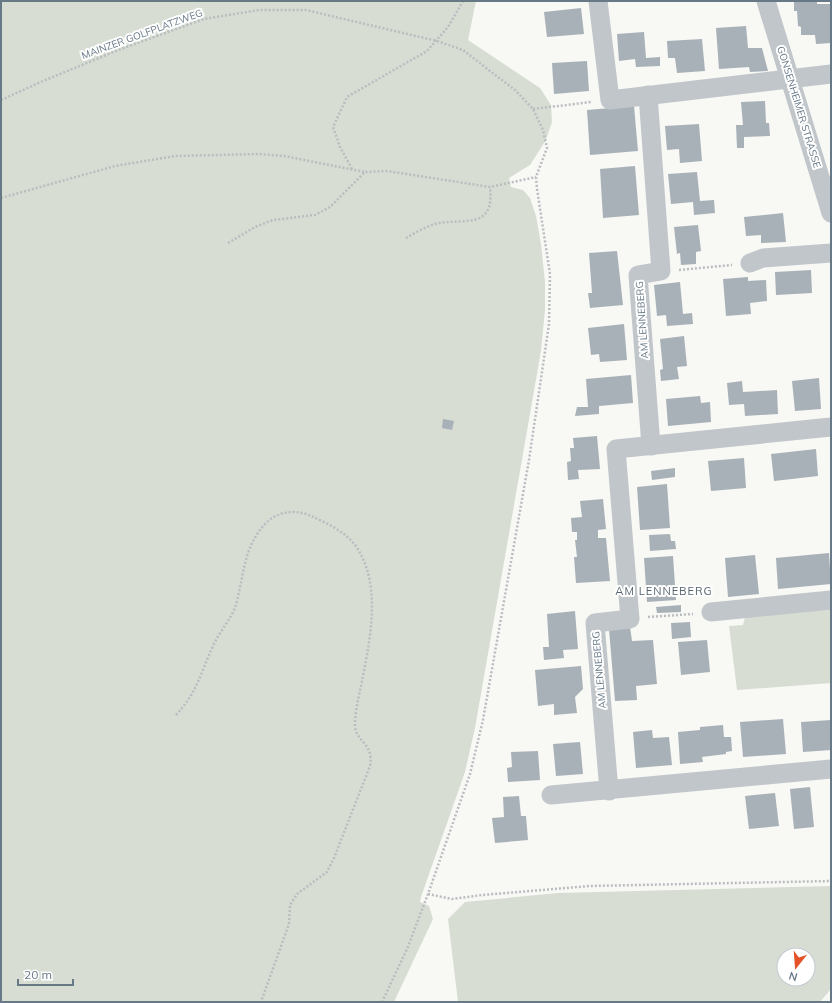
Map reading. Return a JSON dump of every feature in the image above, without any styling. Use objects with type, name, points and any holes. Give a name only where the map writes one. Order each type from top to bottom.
[{"type":"street","points":[[598,1],[610,100],[831,74]]},
{"type":"street","name":"GONSENHEIMER STRASSE","points":[[766,1],[831,213]]},
{"type":"street","points":[[648,95],[661,271]]},
{"type":"street","points":[[750,263],[763,258],[831,253]]},
{"type":"street","name":"AM LENNEBERG","points":[[651,446],[638,274],[661,271]]},
{"type":"street","points":[[630,619],[616,449],[831,428]]},
{"type":"street","points":[[711,612],[831,600]]},
{"type":"street","name":"AM LENNEBERG","points":[[609,791],[595,623],[630,619]]},
{"type":"street","points":[[551,795],[609,791],[831,769]]},
{"type":"path","points":[[352,170],[340,147],[333,127],[347,97],[426,51],[437,41],[457,14],[463,1]]},
{"type":"path","name":"MAINZER GOLFPLATZWEG","points":[[1,100],[114,52],[204,19],[259,10],[306,10],[437,41],[463,50],[515,90],[532,109],[543,130],[547,148],[536,177]]},
{"type":"path","points":[[532,109],[610,100]]},
{"type":"path","points":[[1,198],[114,166],[175,156],[259,154],[284,156],[365,172],[387,171],[490,187],[536,177],[536,189],[548,259],[550,295],[549,324],[536,415],[483,720],[470,774],[428,894],[423,903],[406,949],[382,1002]]},
{"type":"path","points":[[228,243],[255,227],[273,220],[315,215],[330,207],[365,172]]},
{"type":"path","points":[[406,238],[434,224],[477,221],[483,217],[488,208],[491,197],[490,187]]},
{"type":"path","points":[[661,271],[750,263]]},
{"type":"path","points":[[176,715],[195,691],[213,645],[232,615],[237,602],[243,566],[260,530],[267,522],[286,512],[293,511],[305,514],[325,522],[344,535],[359,550],[368,572],[372,619],[356,708],[355,727],[372,756],[370,766],[334,858],[327,872],[297,894],[290,905],[289,924],[261,1002]]},
{"type":"path","points":[[630,619],[711,612]]},
{"type":"path","points":[[428,894],[452,899],[590,886],[831,882]]},
{"type":"shaded area","points":[[1,1],[476,1],[468,40],[540,88],[551,105],[552,122],[546,140],[530,165],[509,178],[511,187],[523,190],[530,198],[536,216],[545,282],[545,310],[541,351],[475,728],[465,772],[420,902],[429,906],[433,919],[394,1002],[1,1002]]},
{"type":"shaded area","points":[[831,605],[831,683],[737,690],[729,626],[743,625],[745,617]]},
{"type":"shaded area","points":[[831,886],[831,989],[820,1002],[458,1002],[448,919],[465,902],[558,893]]},
{"type":"building","points":[[794,1],[817,1],[817,4],[830,4],[831,43],[816,44],[815,35],[801,35],[801,27],[798,26],[797,11],[794,11]]},
{"type":"building","points":[[581,8],[584,34],[547,37],[544,12]]},
{"type":"building","points":[[746,26],[748,48],[762,48],[768,71],[750,72],[749,67],[719,69],[716,28]]},
{"type":"building","points":[[644,32],[646,58],[660,57],[660,66],[636,67],[635,59],[619,61],[617,34]]},
{"type":"building","points":[[702,39],[705,71],[677,73],[675,58],[668,58],[667,41]]},
{"type":"building","points":[[587,61],[589,91],[554,94],[552,63]]},
{"type":"building","points":[[765,101],[766,123],[769,123],[770,136],[744,137],[744,148],[737,148],[736,125],[743,125],[741,102]]},
{"type":"building","points":[[634,106],[638,151],[590,155],[587,110]]},
{"type":"building","points":[[699,124],[702,161],[680,163],[679,149],[667,150],[665,126]]},
{"type":"building","points":[[635,166],[639,215],[603,218],[600,169]]},
{"type":"building","points":[[697,172],[700,201],[714,200],[715,213],[694,215],[693,202],[671,204],[668,174]]},
{"type":"building","points":[[783,213],[786,242],[761,243],[761,235],[746,236],[744,217]]},
{"type":"building","points":[[698,225],[701,251],[696,252],[696,264],[681,265],[680,253],[677,254],[674,227]]},
{"type":"building","points":[[617,251],[623,305],[590,308],[588,293],[592,293],[589,253]]},
{"type":"building","points":[[811,270],[812,293],[776,295],[775,272]]},
{"type":"building","points":[[748,277],[748,281],[766,280],[767,301],[750,303],[751,314],[726,316],[723,279]]},
{"type":"building","points":[[680,282],[683,314],[692,313],[693,324],[667,326],[666,315],[657,316],[654,285]]},
{"type":"building","points":[[624,324],[627,360],[600,362],[599,354],[591,355],[588,328]]},
{"type":"building","points":[[684,336],[687,366],[677,367],[679,379],[661,381],[660,370],[663,369],[660,339]]},
{"type":"building","points":[[631,375],[633,403],[599,406],[599,414],[575,416],[577,407],[588,407],[586,379]]},
{"type":"building","points":[[819,378],[821,409],[795,411],[792,381]]},
{"type":"building","points":[[742,381],[743,392],[777,390],[778,414],[745,416],[744,404],[729,405],[727,383]]},
{"type":"building","points":[[700,396],[701,403],[710,402],[711,422],[668,426],[666,399]]},
{"type":"building","points":[[443,419],[454,421],[452,430],[442,428]]},
{"type":"building","points":[[597,436],[600,469],[578,470],[579,479],[568,480],[567,462],[571,461],[570,448],[574,448],[573,438]]},
{"type":"building","points":[[816,449],[818,476],[774,481],[771,454]]},
{"type":"building","points":[[744,458],[746,488],[711,491],[708,461]]},
{"type":"building","points":[[675,468],[675,477],[652,480],[651,471]]},
{"type":"building","points":[[667,484],[670,528],[640,530],[637,487]]},
{"type":"building","points":[[603,499],[606,529],[598,530],[598,538],[606,538],[610,581],[576,583],[574,557],[577,557],[575,540],[577,540],[577,532],[572,532],[571,518],[582,517],[580,501]]},
{"type":"building","points":[[670,534],[671,541],[675,541],[676,549],[650,551],[649,535]]},
{"type":"building","points":[[829,553],[831,584],[778,589],[776,558]]},
{"type":"building","points":[[755,555],[759,594],[728,597],[725,558]]},
{"type":"building","points":[[673,556],[676,600],[647,602],[644,558]]},
{"type":"building","points":[[681,605],[681,612],[657,613],[656,607]]},
{"type":"building","points":[[575,611],[578,649],[563,650],[564,658],[544,660],[543,647],[549,647],[547,614]]},
{"type":"building","points":[[690,622],[691,637],[672,639],[671,623]]},
{"type":"building","points":[[630,627],[632,641],[653,640],[657,684],[636,686],[637,700],[615,701],[609,629]]},
{"type":"building","points":[[707,640],[710,672],[681,675],[678,642]]},
{"type":"building","points":[[581,666],[583,689],[575,697],[577,713],[554,715],[554,704],[538,706],[535,670]]},
{"type":"building","points":[[783,719],[786,754],[743,757],[740,722]]},
{"type":"building","points":[[831,720],[831,750],[803,752],[801,722]]},
{"type":"building","points":[[723,725],[724,737],[731,737],[732,751],[726,752],[726,754],[702,757],[703,762],[680,764],[678,732],[700,730],[700,727]]},
{"type":"building","points":[[652,730],[653,738],[669,737],[672,765],[636,768],[633,732]]},
{"type":"building","points":[[580,742],[583,774],[556,776],[553,744]]},
{"type":"building","points":[[538,751],[540,780],[508,782],[507,768],[512,767],[511,752]]},
{"type":"building","points":[[810,787],[814,827],[794,829],[790,789]]},
{"type":"building","points":[[775,793],[779,826],[749,829],[745,796]]},
{"type":"building","points":[[519,796],[521,816],[526,816],[528,840],[495,843],[492,818],[504,817],[503,797]]},
{"type":"district","name":"AM LENNEBERG","points":[[664,591]]}]
